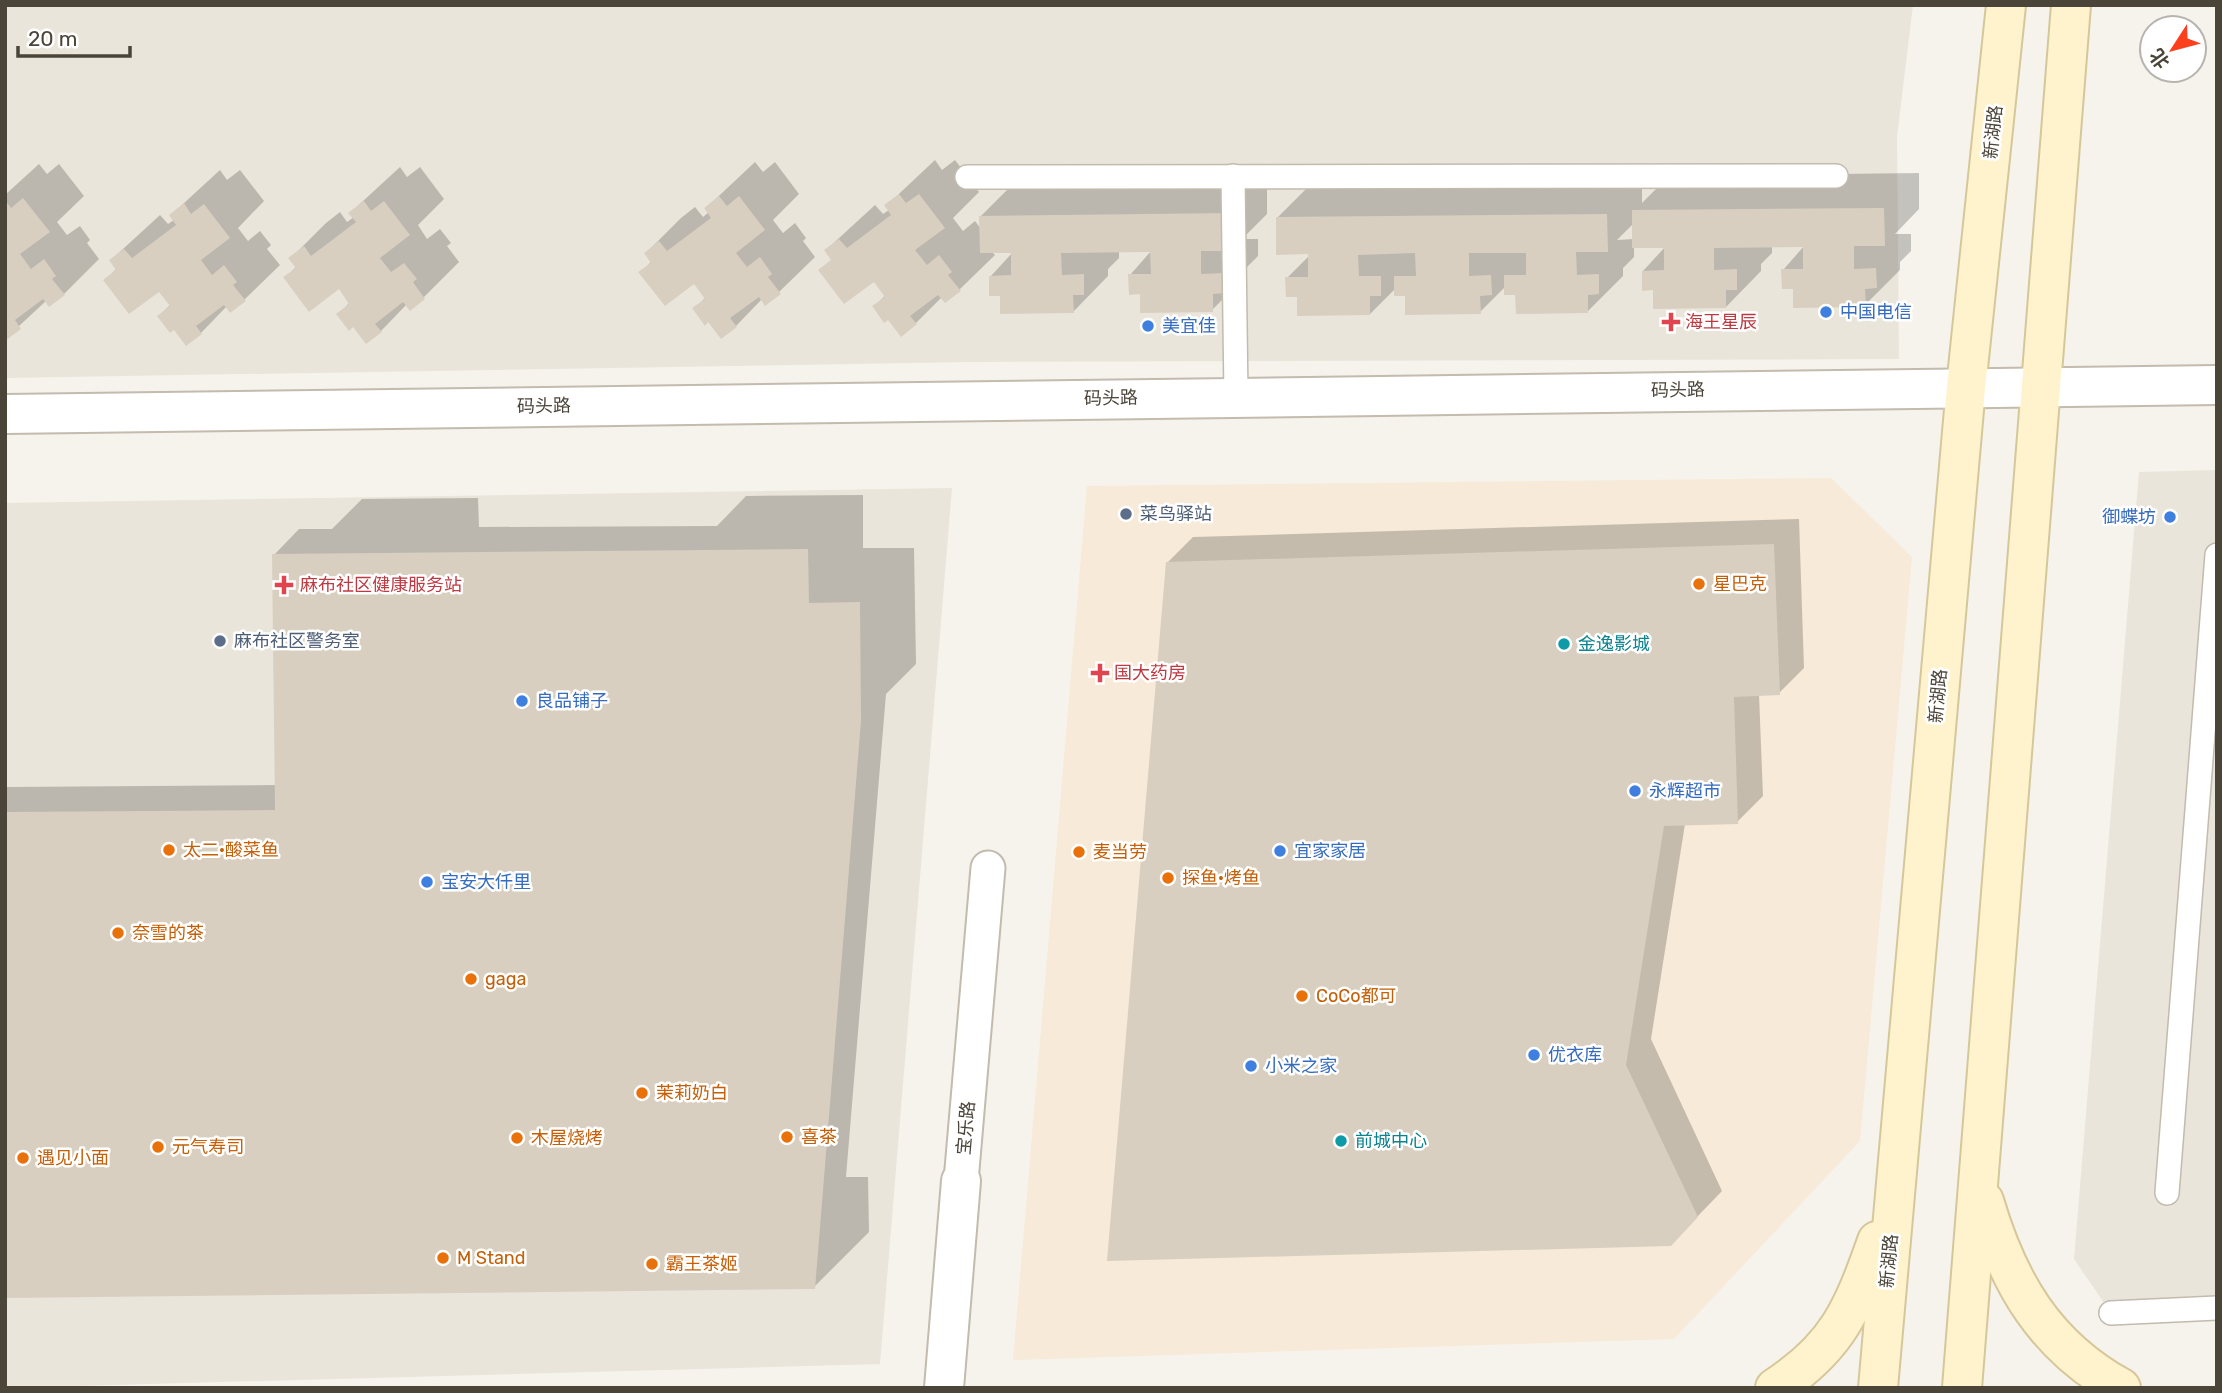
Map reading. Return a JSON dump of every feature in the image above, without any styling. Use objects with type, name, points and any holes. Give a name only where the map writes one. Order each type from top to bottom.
[{"type":"main road","name":"新湖路","points":[[1878,1388],[1966,387],[2006,5]]},
{"type":"main road","points":[[1962,1388],[2071,5]]},
{"type":"main road","points":[[1978,1183],[1997,1245],[2025,1298],[2067,1351],[2121,1388]]},
{"type":"main road","points":[[1775,1388],[1821,1353],[1841,1328],[1861,1287],[1895,1190]]},
{"type":"street","name":"码头路","points":[[5,414],[2217,385]]},
{"type":"street","name":"宝乐路","points":[[944,1388],[988,868]]},
{"type":"lane","points":[[1233,176],[1236,397]]},
{"type":"lane","points":[[967,177],[1836,176]]},
{"type":"lane","points":[[2167,1193],[2217,555]]},
{"type":"lane","points":[[2111,1313],[2217,1308]]},
{"type":"shaded area","points":[[5,5],[1913,5],[1897,137],[1899,359],[973,362],[5,378]]},
{"type":"shaded area","points":[[2217,470],[2217,1308],[2111,1313],[2074,1259],[2139,472]]},
{"type":"shaded area","name":"前城中心","points":[[1831,478],[1912,557],[1860,1141],[1674,1339],[1013,1360],[1087,486]]},
{"type":"shaded area","name":"宝安大仟里","points":[[952,488],[880,1364],[5,1388],[5,503]]},
{"type":"building","points":[[899,194],[906,203],[919,194],[945,228],[915,250],[927,265],[939,255],[952,272],[948,275],[961,291],[945,303],[938,295],[910,316],[917,324],[901,337],[888,320],[884,323],[872,306],[885,297],[874,282],[844,304],[818,270],[831,260],[824,250],[839,239],[847,248],[891,215],[884,205]]},
{"type":"building","points":[[719,196],[727,206],[739,196],[765,230],[736,253],[747,267],[760,257],[772,274],[768,277],[781,294],[765,306],[759,297],[730,318],[737,327],[721,339],[708,322],[705,326],[692,308],[705,299],[694,284],[665,306],[638,272],[651,263],[644,253],[659,241],[667,251],[711,218],[704,208]]},
{"type":"building","points":[[23,198],[50,232],[20,254],[31,269],[44,259],[56,276],[52,279],[65,295],[49,307],[43,299],[15,320],[21,329],[5,341],[5,200],[11,208]]},
{"type":"building","points":[[364,201],[371,211],[384,201],[410,235],[380,258],[391,272],[404,263],[417,279],[413,282],[425,299],[410,311],[403,302],[375,324],[382,332],[366,344],[353,327],[349,331],[336,314],[349,304],[339,289],[309,312],[283,277],[296,268],[288,258],[304,246],[311,256],[356,222],[348,213]]},
{"type":"building","points":[[184,203],[191,214],[204,204],[230,238],[201,260],[212,275],[224,265],[237,282],[233,285],[246,301],[230,313],[224,305],[196,326],[202,334],[186,346],[174,330],[170,333],[157,316],[170,306],[159,292],[129,314],[103,280],[116,270],[109,260],[124,249],[132,258],[176,225],[169,215]]},
{"type":"building","points":[[1884,208],[1885,246],[1854,246],[1854,269],[1876,268],[1877,288],[1865,289],[1866,307],[1793,308],[1793,289],[1782,289],[1781,269],[1803,269],[1803,247],[1714,248],[1714,270],[1737,269],[1737,290],[1726,290],[1726,308],[1653,309],[1653,290],[1642,291],[1642,271],[1664,270],[1664,248],[1632,248],[1632,210]]},
{"type":"building","points":[[1232,213],[1232,251],[1201,251],[1201,274],[1224,273],[1224,293],[1213,294],[1213,312],[1140,313],[1140,294],[1129,295],[1128,274],[1151,274],[1150,252],[1061,253],[1062,275],[1084,274],[1084,295],[1073,295],[1074,313],[1000,314],[1000,296],[989,296],[989,276],[1011,275],[1011,253],[980,253],[979,216]]},
{"type":"building","points":[[1607,214],[1608,252],[1576,252],[1577,275],[1599,274],[1599,294],[1588,295],[1588,313],[1516,314],[1515,295],[1504,295],[1504,275],[1526,275],[1526,253],[1469,253],[1469,276],[1491,275],[1492,295],[1480,296],[1481,314],[1405,315],[1405,296],[1394,296],[1394,276],[1416,276],[1415,253],[1358,255],[1359,276],[1381,276],[1381,296],[1370,296],[1370,315],[1297,316],[1297,297],[1286,297],[1285,277],[1308,277],[1308,254],[1276,255],[1276,217]]},
{"type":"building","points":[[1774,544],[1780,695],[1734,697],[1738,824],[1664,826],[1626,1065],[1698,1217],[1671,1246],[1107,1261],[1166,562]]},
{"type":"building","name":"宝安大仟里","points":[[808,549],[809,603],[860,602],[861,721],[815,1289],[5,1298],[5,812],[275,810],[272,554]]},
{"type":"place","name":"中国电信","points":[[1826,312]]},
{"type":"place","name":"海王星辰","points":[[1671,322]]},
{"type":"place","name":"美宜佳","points":[[1148,326]]},
{"type":"place","name":"菜鸟驿站","points":[[1126,514]]},
{"type":"place","name":"御蝶坊","points":[[2170,517]]},
{"type":"place","name":"星巴克","points":[[1699,584]]},
{"type":"place","name":"麻布社区健康服务站","points":[[284,585]]},
{"type":"place","name":"麻布社区警务室","points":[[220,641]]},
{"type":"place","name":"金逸影城","points":[[1564,644]]},
{"type":"place","name":"国大药房","points":[[1100,673]]},
{"type":"place","name":"良品铺子","points":[[522,701]]},
{"type":"place","name":"永辉超市","points":[[1635,791]]},
{"type":"place","name":"太二·酸菜鱼","points":[[169,850]]},
{"type":"place","name":"宜家家居","points":[[1280,851]]},
{"type":"place","name":"麦当劳","points":[[1079,852]]},
{"type":"place","name":"探鱼·烤鱼","points":[[1168,878]]},
{"type":"place","name":"宝安大仟里","points":[[427,882]]},
{"type":"place","name":"奈雪的茶","points":[[118,933]]},
{"type":"place","name":"gaga","points":[[471,979]]},
{"type":"place","name":"CoCo都可","points":[[1302,996]]},
{"type":"place","name":"优衣库","points":[[1534,1055]]},
{"type":"place","name":"小米之家","points":[[1251,1066]]},
{"type":"place","name":"茉莉奶白","points":[[642,1093]]},
{"type":"place","name":"喜茶","points":[[787,1137]]},
{"type":"place","name":"木屋烧烤","points":[[517,1138]]},
{"type":"place","name":"前城中心","points":[[1341,1141]]},
{"type":"place","name":"元气寿司","points":[[158,1147]]},
{"type":"place","name":"遇见小面","points":[[23,1158]]},
{"type":"place","name":"M Stand","points":[[443,1258]]},
{"type":"place","name":"霸王茶姬","points":[[652,1264]]}]
